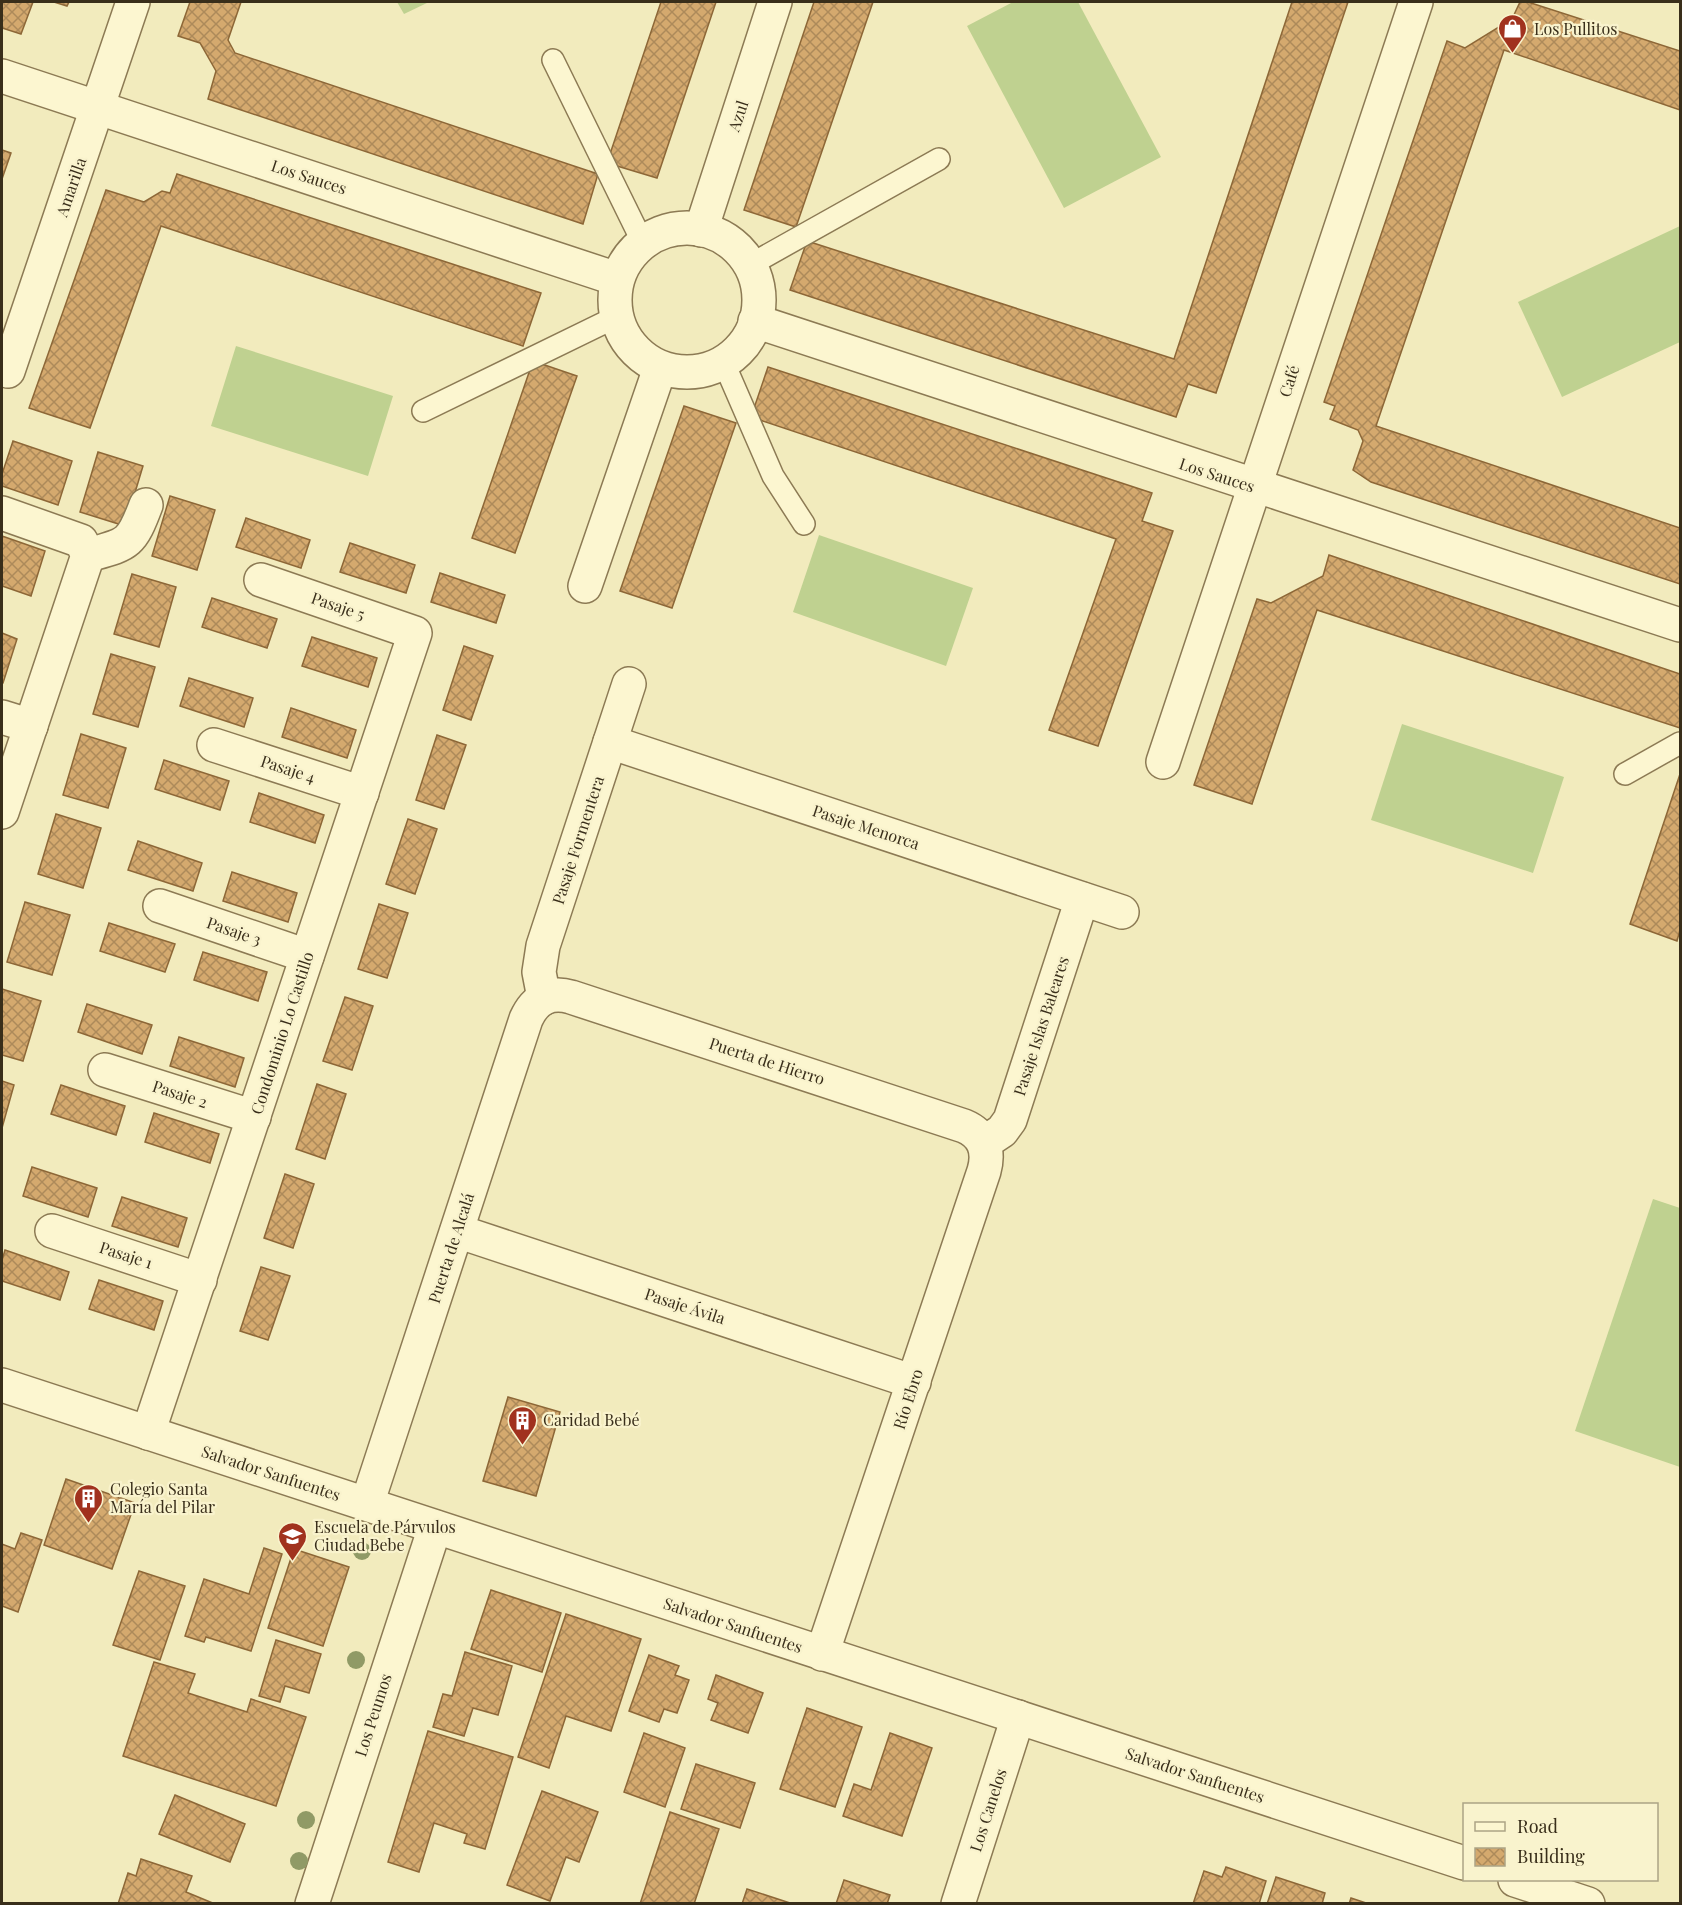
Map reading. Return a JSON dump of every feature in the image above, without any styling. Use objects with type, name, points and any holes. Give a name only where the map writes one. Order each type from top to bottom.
[{"type":"street","name":"Amarilla","points":[[8,371],[133,2]]},
{"type":"street","name":"Azul","points":[[701,230],[774,2]]},
{"type":"street","name":"Café","points":[[1163,762],[1416,2]]},
{"type":"street","name":"Los Sauces","points":[[2,76],[617,279]]},
{"type":"street","points":[[676,229],[701,230],[720,236],[739,251],[756,280],[759,306],[752,333],[737,353],[706,370],[681,372],[660,368],[638,354],[623,334],[614,304],[617,279],[634,251],[654,236],[676,229]]},
{"type":"street","name":"Los Sauces","points":[[755,321],[1254,487],[1680,625]]},
{"type":"street","points":[[585,586],[660,368]]},
{"type":"street","points":[[88,555],[113,548],[130,539],[136,533],[146,505]]},
{"type":"street","points":[[2,513],[81,540],[88,555],[16,721],[2,812]]},
{"type":"street","name":"Pasaje 5","points":[[261,580],[415,633]]},
{"type":"street","name":"Condominio Lo Castillo","points":[[148,1433],[415,633]]},
{"type":"street","name":"Pasaje Formentera","points":[[544,998],[539,972],[543,946],[629,684]]},
{"type":"street","name":"Pasaje Menorca","points":[[610,742],[1122,912]]},
{"type":"street","name":"Pasaje 4","points":[[214,745],[362,794]]},
{"type":"street","name":"Pasaje Islas Baleares","points":[[984,1143],[1002,1131],[1010,1120],[1082,899]]},
{"type":"street","name":"Pasaje 3","points":[[160,906],[307,956]]},
{"type":"street","name":"Puerta de Hierro","points":[[544,998],[562,994],[572,997],[941,1119],[972,1130],[984,1143]]},
{"type":"street","name":"Puerta de Alcalá","points":[[367,1504],[526,1020],[536,1003],[544,998]]},
{"type":"street","name":"Pasaje 2","points":[[105,1070],[254,1118]]},
{"type":"street","name":"Río Ebro","points":[[822,1654],[987,1161],[984,1143]]},
{"type":"street","name":"Pasaje 1","points":[[52,1231],[200,1280]]},
{"type":"street","name":"Pasaje Ávila","points":[[457,1231],[914,1382]]},
{"type":"street","name":"Salvador Sanfuentes","points":[[2,1385],[1463,1863]]},
{"type":"street","name":"Los Peumos","points":[[323,1901],[435,1527]]},
{"type":"street","name":"Los Canelos","points":[[958,1904],[1018,1718]]},
{"type":"street","points":[[1518,1881],[1571,1901]]},
{"type":"lane","points":[[553,60],[643,243]]},
{"type":"lane","points":[[748,266],[939,159]]},
{"type":"lane","points":[[423,411],[618,316]]},
{"type":"lane","points":[[723,361],[773,476],[804,524]]},
{"type":"lane","points":[[1625,774],[1680,743]]},
{"type":"green space","points":[[397,2],[429,2],[404,14]]},
{"type":"green space","points":[[1013,2],[1078,2],[1161,157],[1064,208],[967,26]]},
{"type":"green space","points":[[1680,226],[1680,342],[1562,397],[1518,302]]},
{"type":"green space","points":[[236,346],[393,396],[368,476],[211,426]]},
{"type":"green space","points":[[819,535],[973,588],[946,666],[793,612]]},
{"type":"green space","points":[[1402,724],[1564,777],[1533,873],[1371,820]]},
{"type":"green space","points":[[1653,1199],[1680,1208],[1680,1467],[1575,1431]]},
{"type":"building","points":[[2,2],[33,2],[21,34],[2,28]]},
{"type":"building","points":[[54,2],[69,2],[67,6]]},
{"type":"building","points":[[190,2],[241,2],[228,40],[235,53],[598,174],[583,224],[208,99],[216,71],[200,43],[178,36]]},
{"type":"building","points":[[661,2],[716,2],[657,178],[607,163]]},
{"type":"building","points":[[814,2],[873,2],[796,227],[744,210]]},
{"type":"building","points":[[1292,2],[1348,2],[1216,393],[1188,384],[1176,417],[790,290],[807,241],[1174,359]]},
{"type":"building","points":[[1520,2],[1528,2],[1680,51],[1680,110],[1504,50],[1376,426],[1680,528],[1680,584],[1371,482],[1353,470],[1363,441],[1358,430],[1330,419],[1335,406],[1324,402],[1447,41],[1465,48],[1512,19]]},
{"type":"building","points":[[2,150],[11,153],[2,179]]},
{"type":"building","points":[[177,174],[541,293],[523,346],[161,226],[90,428],[29,408],[106,190],[144,202],[162,191],[170,193]]},
{"type":"building","points":[[533,361],[577,376],[515,553],[472,538]]},
{"type":"building","points":[[768,367],[1152,493],[1142,521],[1173,531],[1098,746],[1049,730],[1116,539],[751,417]]},
{"type":"building","points":[[684,406],[736,423],[672,608],[620,591]]},
{"type":"building","points":[[13,441],[72,461],[58,505],[2,486],[2,474]]},
{"type":"building","points":[[98,452],[143,466],[125,526],[80,512]]},
{"type":"building","points":[[170,496],[215,510],[197,570],[152,556]]},
{"type":"building","points":[[246,518],[310,540],[301,568],[236,547]]},
{"type":"building","points":[[2,536],[45,551],[31,596],[2,586]]},
{"type":"building","points":[[350,543],[415,565],[406,593],[340,572]]},
{"type":"building","points":[[1329,555],[1680,674],[1680,728],[1317,610],[1252,804],[1194,785],[1257,599],[1271,603],[1323,576]]},
{"type":"building","points":[[440,573],[505,595],[496,623],[431,602]]},
{"type":"building","points":[[132,574],[176,587],[159,647],[114,634]]},
{"type":"building","points":[[212,598],[277,619],[267,648],[202,627]]},
{"type":"building","points":[[2,633],[17,639],[3,683],[2,683]]},
{"type":"building","points":[[312,637],[377,658],[368,687],[302,666]]},
{"type":"building","points":[[464,646],[493,656],[471,720],[443,710]]},
{"type":"building","points":[[111,654],[155,667],[138,727],[93,714]]},
{"type":"building","points":[[189,678],[253,698],[244,727],[180,706]]},
{"type":"building","points":[[291,708],[356,730],[347,758],[282,737]]},
{"type":"building","points":[[81,734],[126,748],[108,808],[63,795]]},
{"type":"building","points":[[437,735],[466,745],[444,809],[416,800]]},
{"type":"building","points":[[164,760],[229,781],[220,810],[155,789]]},
{"type":"building","points":[[1680,774],[1680,930],[1677,941],[1630,924]]},
{"type":"building","points":[[259,793],[324,815],[315,843],[250,822]]},
{"type":"building","points":[[56,814],[101,828],[83,888],[38,874]]},
{"type":"building","points":[[408,819],[437,829],[415,894],[386,884]]},
{"type":"building","points":[[138,841],[202,863],[193,891],[128,870]]},
{"type":"building","points":[[232,872],[297,893],[288,922],[223,901]]},
{"type":"building","points":[[25,902],[70,915],[52,975],[7,962]]},
{"type":"building","points":[[379,904],[408,913],[387,978],[358,969]]},
{"type":"building","points":[[109,923],[175,944],[165,972],[100,951]]},
{"type":"building","points":[[203,952],[267,972],[258,1001],[194,980]]},
{"type":"building","points":[[2,989],[41,1001],[23,1061],[2,1055]]},
{"type":"building","points":[[345,997],[373,1006],[352,1070],[323,1061]]},
{"type":"building","points":[[87,1004],[152,1025],[142,1054],[78,1032]]},
{"type":"building","points":[[179,1037],[244,1058],[235,1087],[170,1066]]},
{"type":"building","points":[[2,1081],[14,1085],[2,1128]]},
{"type":"building","points":[[317,1084],[346,1094],[325,1159],[296,1149]]},
{"type":"building","points":[[61,1085],[125,1106],[116,1135],[51,1114]]},
{"type":"building","points":[[154,1113],[219,1134],[210,1163],[145,1142]]},
{"type":"building","points":[[32,1167],[97,1188],[88,1217],[23,1196]]},
{"type":"building","points":[[285,1174],[314,1184],[293,1248],[264,1238]]},
{"type":"building","points":[[122,1197],[187,1218],[178,1247],[112,1226]]},
{"type":"building","points":[[5,1250],[69,1272],[60,1300],[2,1281],[2,1260]]},
{"type":"building","points":[[261,1267],[290,1276],[268,1340],[240,1331]]},
{"type":"building","points":[[99,1280],[163,1301],[154,1330],[89,1309]]},
{"type":"building","name":"Caridad Bebé","points":[[508,1397],[560,1412],[536,1496],[483,1481]]},
{"type":"building","name":"Colegio Santa María del Pilar","points":[[66,1479],[135,1503],[112,1569],[44,1545]]},
{"type":"building","points":[[21,1533],[42,1540],[18,1612],[2,1606],[2,1544],[15,1549]]},
{"type":"building","points":[[264,1548],[282,1554],[251,1651],[206,1637],[204,1642],[185,1636],[204,1579],[249,1594]]},
{"type":"building","points":[[294,1549],[349,1567],[323,1646],[268,1628]]},
{"type":"building","points":[[139,1571],[185,1586],[160,1660],[113,1645]]},
{"type":"building","points":[[491,1590],[561,1613],[542,1672],[471,1649]]},
{"type":"building","points":[[566,1614],[641,1639],[611,1731],[566,1716],[549,1768],[518,1757]]},
{"type":"building","points":[[276,1640],[321,1654],[309,1693],[285,1686],[280,1702],[259,1696]]},
{"type":"building","points":[[465,1652],[512,1666],[498,1715],[473,1708],[464,1736],[433,1727],[443,1694],[452,1696]]},
{"type":"building","points":[[649,1655],[679,1666],[675,1675],[689,1680],[677,1713],[664,1709],[659,1722],[629,1711]]},
{"type":"building","points":[[154,1662],[195,1674],[188,1693],[247,1712],[251,1699],[306,1717],[276,1806],[123,1756]]},
{"type":"building","points":[[716,1675],[763,1693],[748,1733],[711,1720],[718,1703],[708,1699]]},
{"type":"building","points":[[807,1708],[862,1727],[835,1807],[780,1789]]},
{"type":"building","points":[[428,1731],[513,1757],[485,1849],[464,1843],[467,1834],[434,1823],[419,1872],[388,1862]]},
{"type":"building","points":[[644,1733],[685,1748],[665,1807],[624,1792]]},
{"type":"building","points":[[890,1733],[932,1748],[902,1836],[843,1816],[854,1784],[871,1790]]},
{"type":"building","points":[[696,1764],[755,1783],[740,1828],[681,1809]]},
{"type":"building","points":[[542,1791],[598,1812],[579,1862],[566,1857],[550,1901],[507,1885]]},
{"type":"building","points":[[175,1795],[245,1824],[230,1862],[159,1834]]},
{"type":"building","points":[[670,1812],[719,1829],[694,1904],[640,1904]]},
{"type":"building","points":[[141,1859],[192,1876],[186,1892],[215,1904],[118,1904],[128,1873],[136,1876]]},
{"type":"building","points":[[1226,1867],[1266,1881],[1259,1904],[1193,1904],[1204,1871],[1222,1877]]},
{"type":"building","points":[[1276,1877],[1325,1893],[1322,1904],[1267,1904]]},
{"type":"building","points":[[844,1880],[890,1895],[887,1904],[836,1904]]},
{"type":"building","points":[[747,1889],[790,1903],[742,1904]]},
{"type":"building","points":[[1351,1898],[1369,1904],[1349,1904]]},
{"type":"place","name":"Los Pullitos","points":[[1513,54]]},
{"type":"place","name":"Caridad Bebé","points":[[522,1446]]},
{"type":"place","name":"Colegio Santa María del Pilar","points":[[89,1524]]},
{"type":"place","name":"Escuela de Párvulos Ciudad Bebe","points":[[293,1562]]}]
